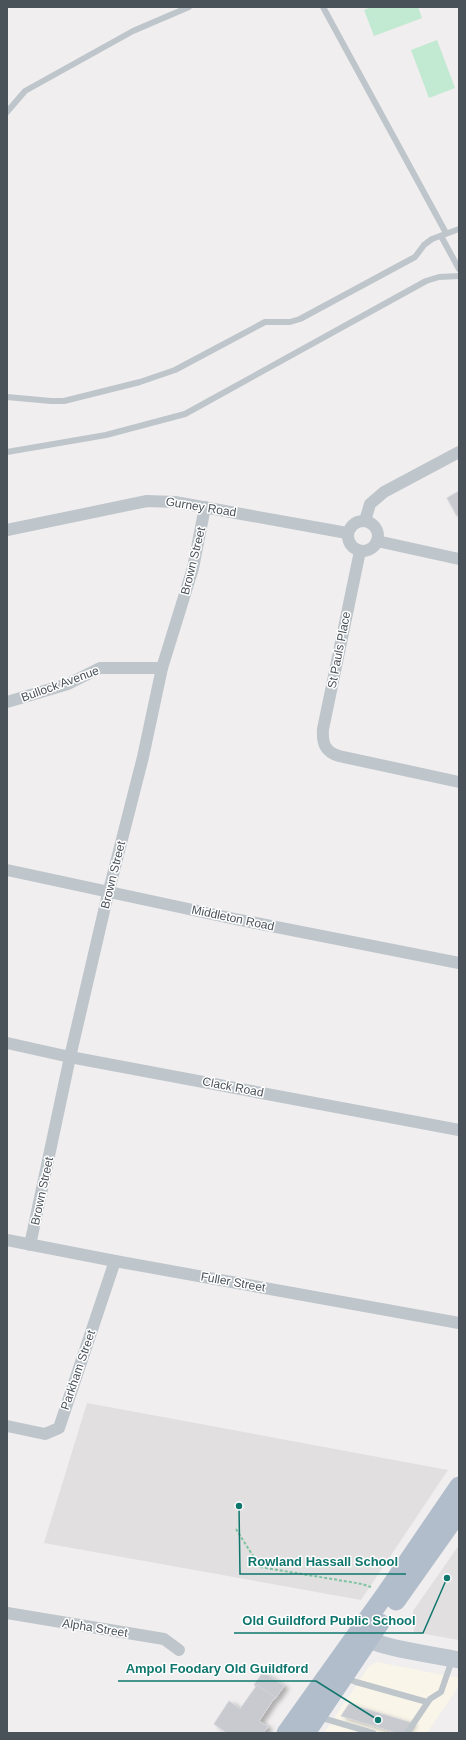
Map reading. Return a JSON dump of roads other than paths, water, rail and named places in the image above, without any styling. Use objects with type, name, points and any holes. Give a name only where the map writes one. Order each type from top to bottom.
[{"type":"main road","points":[[306,1733],[323,1718],[350,1680],[363,1637],[459,1486]]},
{"type":"main road","points":[[286,1733],[363,1637],[459,1512]]},
{"type":"street","points":[[365,521],[370,504],[384,492],[459,452]]},
{"type":"street","name":"Gurney Road","points":[[7,530],[147,501],[175,502],[347,533]]},
{"type":"street","name":"Brown Street","points":[[30,1245],[70,1057],[143,757],[162,668],[193,568],[205,507]]},
{"type":"street","points":[[365,521],[370,523],[377,531],[377,541],[372,548],[364,552],[355,550],[349,543],[347,533],[352,525],[365,521]]},
{"type":"street","points":[[377,541],[459,559]]},
{"type":"street","name":"St Pauls Place","points":[[326,749],[323,742],[323,729],[360,551]]},
{"type":"street","name":"Bullock Avenue","points":[[7,702],[68,684],[100,668],[162,668]]},
{"type":"street","points":[[316,755],[326,749],[339,756],[459,782]]},
{"type":"street","name":"Middleton Road","points":[[7,870],[459,963]]},
{"type":"street","name":"Clack Road","points":[[7,1043],[70,1057],[459,1130]]},
{"type":"street","name":"Fuller Street","points":[[7,1240],[459,1323]]},
{"type":"street","name":"Parkham Street","points":[[7,1426],[45,1434],[58,1428],[115,1261]]},
{"type":"street","name":"Alpha Street","points":[[7,1614],[164,1639],[178,1650]]},
{"type":"street","points":[[363,1637],[390,1647],[456,1659]]},
{"type":"lane","points":[[7,112],[25,91],[133,31],[189,7]]},
{"type":"lane","points":[[323,7],[443,234],[459,269]]},
{"type":"lane","points":[[7,397],[51,401],[71,400],[166,374],[265,322],[290,322],[300,319],[415,257],[424,245],[443,234],[459,229]]},
{"type":"lane","points":[[7,452],[106,435],[185,414],[426,281],[459,276]]},
{"type":"lane","points":[[407,1733],[427,1702],[442,1692],[456,1659]]},
{"type":"lane","points":[[350,1680],[427,1702]]},
{"type":"lane","points":[[323,1718],[373,1733]]},
{"type":"place","name":"Rowland Hassall School","points":[[239,1506]]},
{"type":"place","name":"Old Guildford Public School","points":[[447,1578]]},
{"type":"place","name":"Ampol Foodary Old Guildford","points":[[378,1720]]}]
